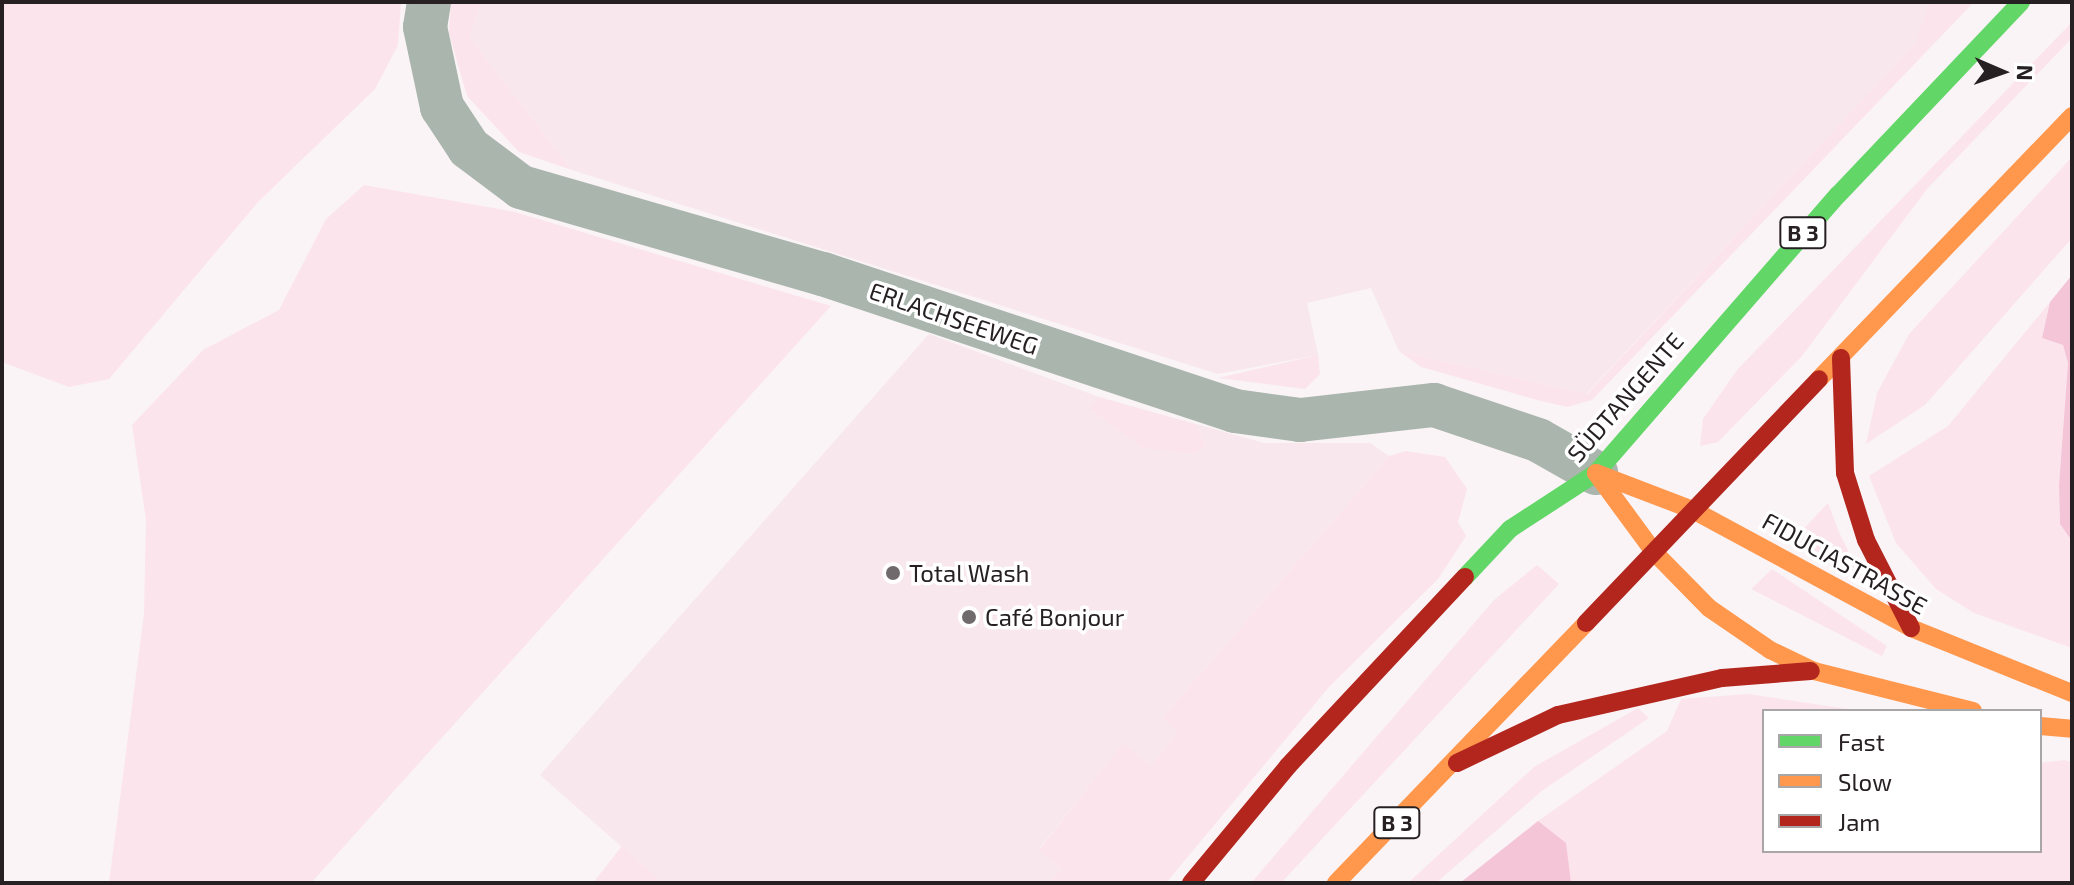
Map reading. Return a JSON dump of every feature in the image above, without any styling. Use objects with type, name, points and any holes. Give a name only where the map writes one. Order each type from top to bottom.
[{"type":"main road","name":"SÜDTANGENTE","points":[[1191,883],[1288,766],[1510,529],[1596,473],[1827,207],[2021,2]]},
{"type":"main road","name":"B 3","points":[[1336,883],[1457,763],[1693,510],[2072,116]]},
{"type":"main road","points":[[1841,358],[1845,473],[1866,540],[1911,628]]},
{"type":"main road","name":"FIDUCIASTRASSE","points":[[1596,473],[1693,510],[1911,628],[2072,693]]},
{"type":"main road","points":[[1596,473],[1654,552],[1736,628],[1814,671],[1965,709]]},
{"type":"main road","points":[[1457,763],[1558,715],[1722,678],[1814,671]]},
{"type":"main road","points":[[2042,726],[2072,729]]},
{"type":"street","name":"ERLACHSEEWEG","points":[[429,2],[425,27],[442,107],[469,148],[521,187],[823,274],[1235,411],[1300,420],[1434,405],[1538,440],[1596,473]]},
{"type":"shaded area","points":[[2,2],[401,2],[398,45],[375,89],[258,202],[109,379],[69,387],[2,362]]},
{"type":"shaded area","points":[[451,2],[481,2],[470,37],[572,170],[519,152],[467,96],[449,33]]},
{"type":"shaded area","points":[[481,2],[1929,2],[1916,44],[1586,394],[1399,351],[1371,288],[1307,303],[1318,355],[1218,374],[572,170],[470,37]]},
{"type":"shaded area","points":[[1929,2],[1974,2],[1592,400],[1567,407],[1537,400],[1421,367],[1399,351],[1587,394],[1915,44]]},
{"type":"shaded area","points":[[2072,22],[2072,38],[1927,189],[1802,356],[1718,442],[1700,446],[1703,419],[1737,370]]},
{"type":"shaded area","points":[[2072,157],[2072,238],[1925,405],[1866,444],[1877,393],[1909,334]]},
{"type":"shaded area","points":[[364,185],[515,212],[831,306],[311,883],[109,883],[144,614],[146,520],[132,425],[203,350],[279,310],[326,219]]},
{"type":"shaded area","points":[[2072,275],[2072,541],[2060,524],[2059,485],[2068,363],[2063,345],[2042,338],[2050,302]]},
{"type":"shaded area","points":[[2050,302],[2042,338],[2063,345],[2068,363],[2059,485],[2060,524],[2072,541],[2072,648],[1974,613],[1936,589],[1896,543],[1869,476],[1948,426]]},
{"type":"shaded area","points":[[929,334],[1099,397],[1264,443],[1370,443],[1389,456],[1162,718],[1179,733],[1150,766],[1123,744],[1039,849],[1061,869],[1049,883],[663,883],[540,775]]},
{"type":"shaded area","points":[[1318,355],[1320,374],[1305,389],[1218,378]]},
{"type":"shaded area","points":[[1099,397],[1196,425],[1205,446],[1193,454],[1143,448],[1089,408]]},
{"type":"shaded area","points":[[1406,451],[1445,457],[1467,489],[1458,522],[1466,536],[1438,579],[1329,687],[1166,883],[1049,883],[1061,869],[1039,850],[1123,743],[1151,765],[1178,733],[1162,718],[1389,456]]},
{"type":"shaded area","points":[[1828,503],[1839,532],[1864,583],[1794,539]]},
{"type":"shaded area","points":[[1537,565],[1559,584],[1281,883],[1251,883],[1494,600]]},
{"type":"shaded area","points":[[1772,569],[1887,646],[1882,656],[1751,589]]},
{"type":"shaded area","points":[[1748,694],[1848,709],[1762,709],[1762,853],[2042,853],[2042,763],[2072,762],[2072,883],[1548,883],[1538,821],[1667,731],[1681,699]]},
{"type":"shaded area","points":[[1638,708],[1649,718],[1543,790],[1436,883],[1408,883],[1534,767]]},
{"type":"shaded area","points":[[1538,821],[1566,843],[1571,883],[1460,883]]},
{"type":"shaded area","points":[[622,846],[663,883],[593,883]]},
{"type":"traffic: fast","points":[[1465,577],[1510,529],[1596,473],[1838,195],[2021,2]]},
{"type":"traffic: slow","points":[[1819,379],[2072,116]]},
{"type":"traffic: slow","points":[[1596,473],[1693,510],[1911,628],[2072,693]]},
{"type":"traffic: slow","points":[[1596,473],[1654,552],[1709,608],[1770,650],[1814,671],[1965,709]]},
{"type":"traffic: slow","points":[[1336,883],[1586,623]]},
{"type":"traffic: slow","points":[[2042,726],[2072,729]]},
{"type":"traffic: jam","points":[[1841,358],[1845,473],[1866,540],[1911,628]]},
{"type":"traffic: jam","points":[[1586,623],[1819,379]]},
{"type":"traffic: jam","points":[[1191,883],[1288,766],[1465,577]]},
{"type":"traffic: jam","points":[[1457,763],[1558,715],[1722,678],[1811,671]]},
{"type":"place","name":"Total Wash","points":[[893,573]]},
{"type":"place","name":"Café Bonjour","points":[[969,617]]}]
